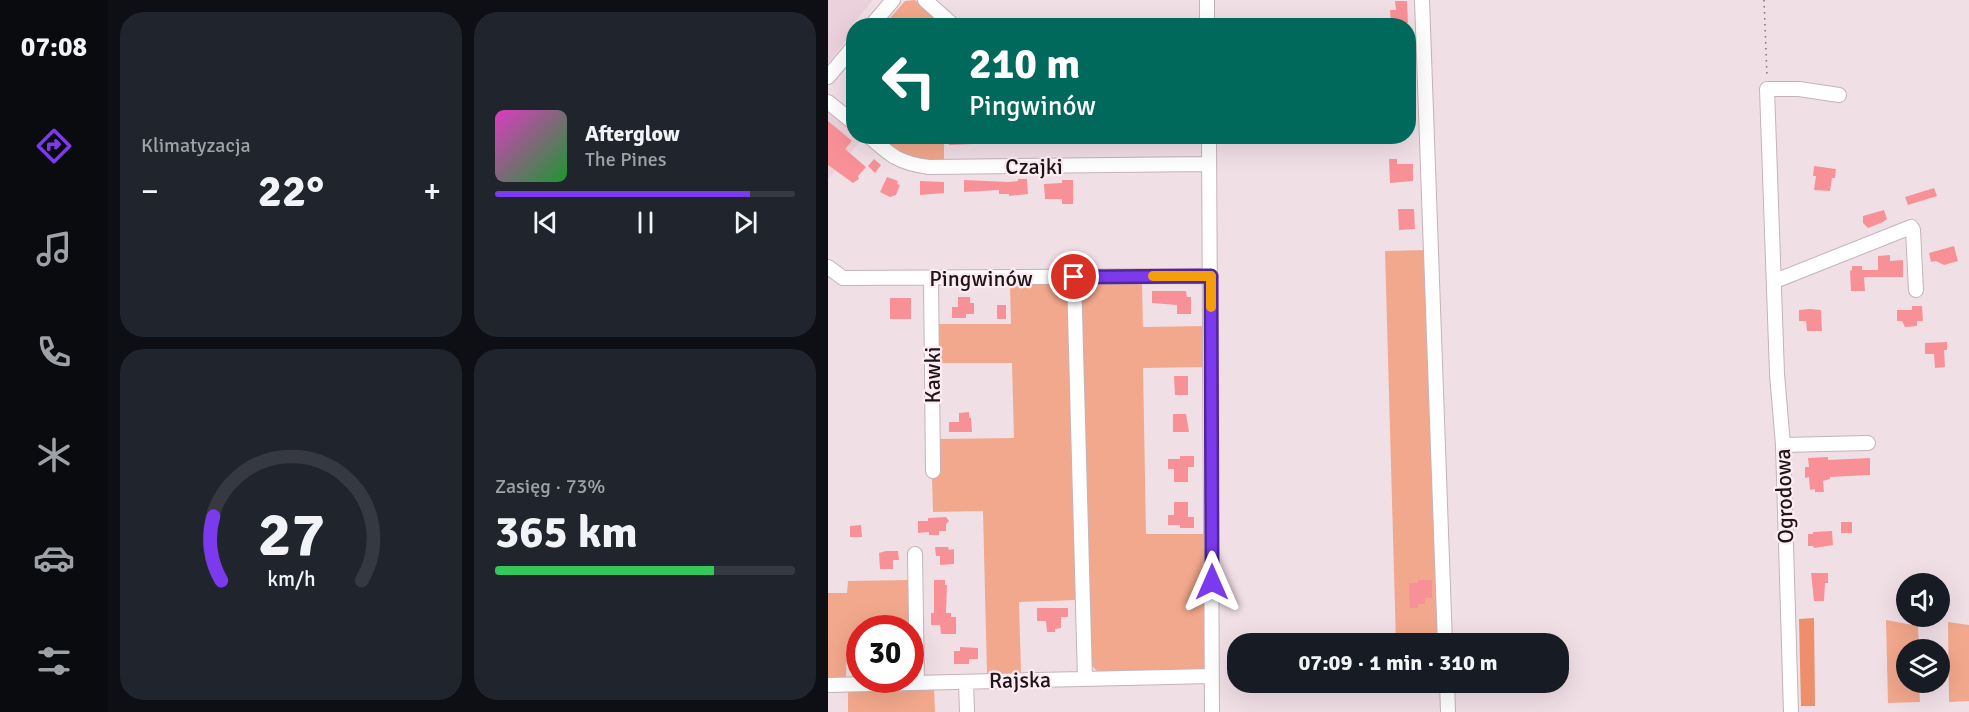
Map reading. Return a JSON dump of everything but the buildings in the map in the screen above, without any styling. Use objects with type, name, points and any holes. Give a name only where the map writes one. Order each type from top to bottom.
[{"type":"street","points":[[877,18],[892,0]]},
{"type":"street","points":[[925,0],[945,18]]},
{"type":"street","points":[[1207,0],[1207,18]]},
{"type":"street","points":[[1422,0],[1445,633]]},
{"type":"street","points":[[828,77],[846,56]]},
{"type":"street","points":[[1767,89],[1799,89],[1839,94]]},
{"type":"street","name":"Ogrodowa","points":[[1767,89],[1777,374],[1783,445],[1791,712]]},
{"type":"street","points":[[828,102],[846,117]]},
{"type":"street","name":"Czajki","points":[[878,144],[891,156],[909,164],[929,167],[1209,164]]},
{"type":"street","points":[[1209,144],[1212,712]]},
{"type":"street","points":[[1775,281],[1911,227],[1916,290]]},
{"type":"street","name":"Pingwinów","points":[[828,267],[843,278],[1211,276]]},
{"type":"street","points":[[1074,277],[1084,679]]},
{"type":"street","name":"Kawki","points":[[931,278],[933,471]]},
{"type":"street","points":[[1783,445],[1868,443]]},
{"type":"street","points":[[915,554],[916,615]]},
{"type":"street","name":"Rajska","points":[[924,683],[1212,676]]},
{"type":"street","points":[[966,682],[967,712]]},
{"type":"street","name":"Rajska","points":[[828,685],[846,685]]},
{"type":"street","points":[[1447,693],[1448,712]]},
{"type":"path","points":[[1764,0],[1767,89]]},
{"type":"shaded area","points":[[828,0],[873,0],[858,18],[846,18],[846,40],[828,63]]},
{"type":"shaded area","points":[[915,0],[937,18],[890,18],[905,1]]},
{"type":"shaded area","points":[[828,110],[846,126],[846,144],[858,144],[828,179]]},
{"type":"shaded area","points":[[886,144],[944,144],[944,159],[916,161]]},
{"type":"shaded area","points":[[1425,250],[1439,633],[1396,633],[1385,251]]},
{"type":"shaded area","points":[[1059,283],[1068,291],[1076,600],[1019,602],[1021,673],[987,674],[983,511],[933,512],[932,477],[938,477],[938,439],[1014,438],[1012,363],[938,363],[937,324],[1011,324],[1010,285]]},
{"type":"shaded area","points":[[1086,283],[1142,283],[1143,327],[1205,326],[1205,367],[1143,368],[1146,534],[1208,534],[1208,662],[1203,669],[1098,672],[1089,663],[1079,291]]},
{"type":"shaded area","points":[[910,580],[910,615],[846,615],[846,678],[828,679],[828,593],[847,593],[848,581]]},
{"type":"shaded area","points":[[1814,618],[1815,706],[1801,706],[1799,619]]},
{"type":"shaded area","points":[[1886,620],[1896,622],[1896,627],[1918,627],[1919,639],[1896,639],[1896,693],[1920,693],[1920,702],[1888,703]]},
{"type":"shaded area","points":[[1950,622],[1969,625],[1969,701],[1949,702]]},
{"type":"shaded area","points":[[924,689],[934,689],[935,712],[848,712],[848,693],[924,693]]},
{"type":"slow traffic","points":[[1153,276],[1211,276],[1211,307]]},
{"type":"route","points":[[1074,277],[1211,276],[1212,582]]}]
